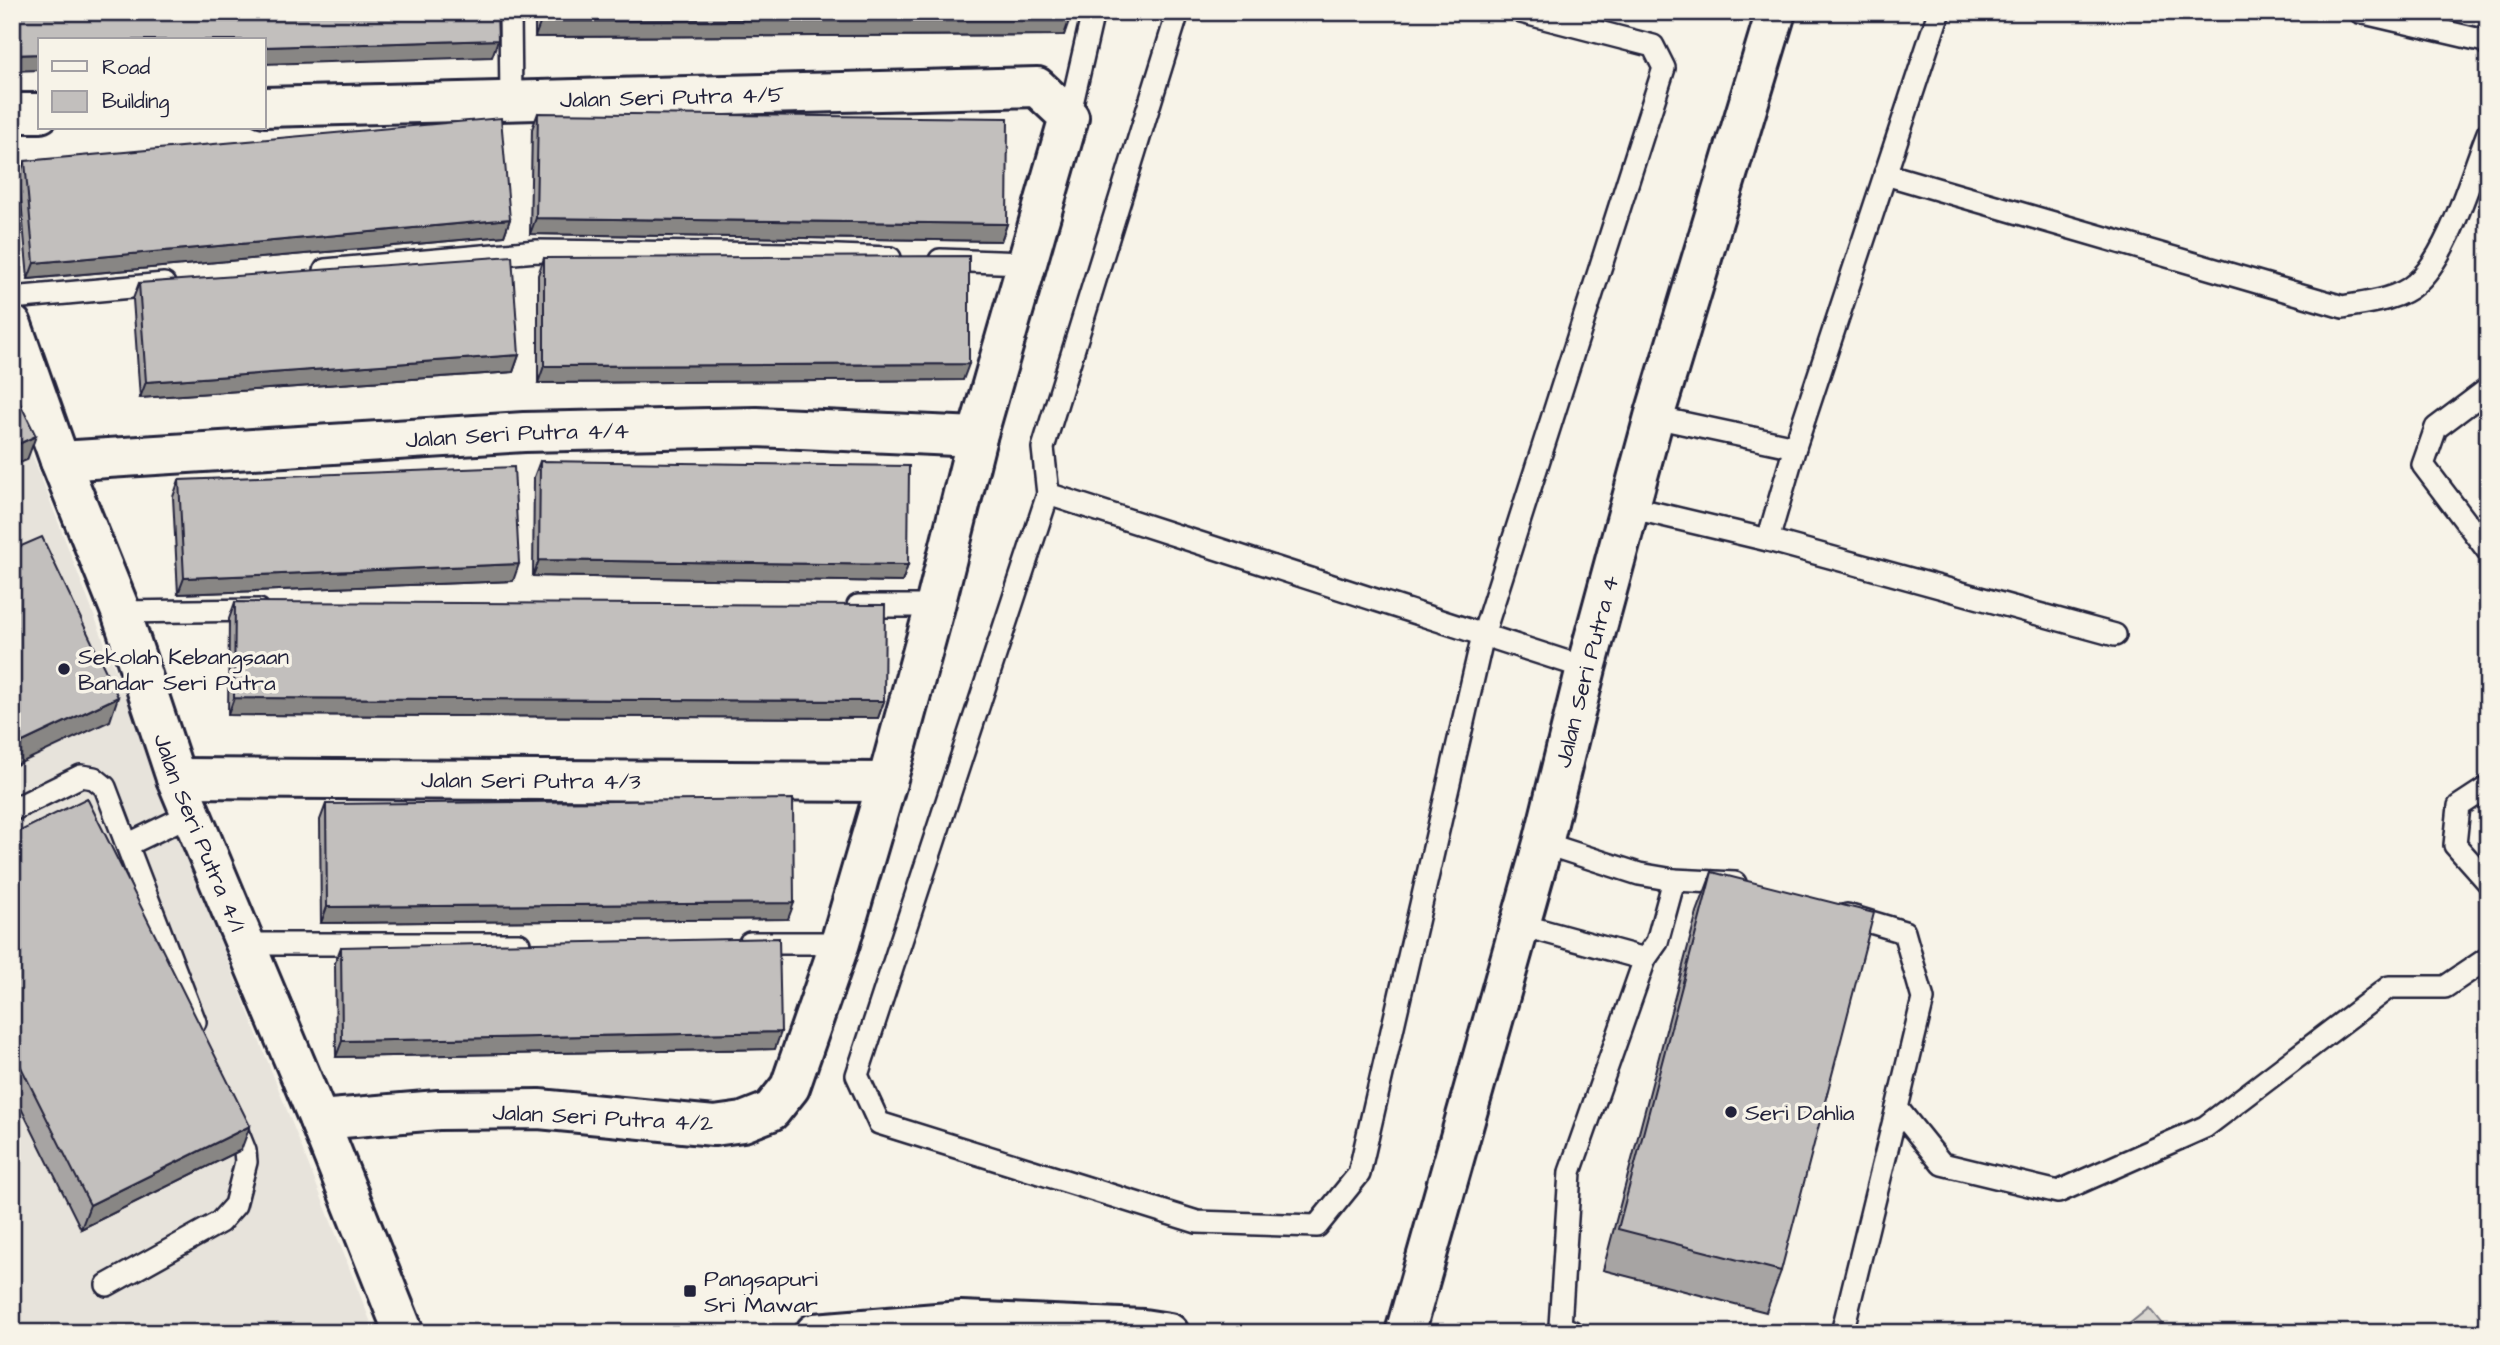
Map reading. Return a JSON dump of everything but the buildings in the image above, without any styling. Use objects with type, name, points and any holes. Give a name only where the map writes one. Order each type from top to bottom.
[{"type":"street","name":"Jalan Seri Putra 4","points":[[1405,1333],[1521,925],[1586,668],[1654,417],[1776,12]]},
{"type":"street","name":"Jalan Seri Putra 4/5","points":[[266,107],[1037,87],[1069,117]]},
{"type":"street","points":[[12,113],[38,113]]},
{"type":"street","points":[[840,943],[935,606],[977,437],[1069,117]]},
{"type":"street","name":"Jalan Seri Putra 4/1","points":[[12,325],[60,461],[121,612],[176,778],[319,1120],[404,1333]]},
{"type":"street","name":"Jalan Seri Putra 4/4","points":[[60,461],[524,432],[757,427],[977,437]]},
{"type":"street","name":"Jalan Seri Putra 4/3","points":[[176,778],[887,782]]},
{"type":"street","name":"Jalan Seri Putra 4/2","points":[[319,1120],[438,1110],[538,1109],[714,1126],[743,1122],[771,1111],[790,1087],[840,943]]},
{"type":"street","points":[[815,1333],[961,1321],[1143,1329],[1169,1333]]},
{"type":"lane","points":[[510,12],[510,101]]},
{"type":"lane","points":[[1069,117],[1093,12]]},
{"type":"lane","points":[[1178,12],[1043,449],[1048,494],[857,1075],[879,1123],[1197,1222],[1317,1226],[1359,1174],[1483,635],[1664,68],[1653,46],[1521,12]]},
{"type":"lane","points":[[1768,540],[1795,447],[1939,12]]},
{"type":"lane","points":[[2360,12],[2485,41],[2488,45]]},
{"type":"lane","points":[[1885,174],[2343,307],[2381,301],[2415,285],[2441,253],[2488,133]]},
{"type":"lane","points":[[302,272],[537,251],[786,254],[1027,263]]},
{"type":"lane","points":[[12,298],[178,283]]},
{"type":"lane","points":[[2488,388],[2436,428],[2423,464],[2488,551]]},
{"type":"lane","points":[[1654,417],[1795,447]]},
{"type":"lane","points":[[1048,494],[1586,668]]},
{"type":"lane","points":[[1629,507],[1768,540],[2115,635]]},
{"type":"lane","points":[[840,606],[935,606]]},
{"type":"lane","points":[[121,612],[274,610]]},
{"type":"lane","points":[[12,810],[81,776],[94,778],[105,787],[201,1036]]},
{"type":"lane","points":[[2488,787],[2459,806],[2455,845],[2488,882]]},
{"type":"lane","points":[[127,845],[191,814]]},
{"type":"lane","points":[[1543,843],[1639,874],[1755,887]]},
{"type":"lane","points":[[1575,1333],[1560,1326],[1570,1172],[1645,959],[1657,942],[1674,880]]},
{"type":"lane","points":[[1829,910],[1904,932],[1923,999],[1842,1333]]},
{"type":"lane","points":[[1521,925],[1645,959]]},
{"type":"lane","points":[[729,943],[840,943]]},
{"type":"lane","points":[[244,944],[535,944]]},
{"type":"lane","points":[[1896,1108],[1942,1164],[2059,1192],[2205,1127],[2389,987],[2445,988],[2488,958]]},
{"type":"lane","points":[[107,1284],[220,1222],[235,1205],[246,1162],[245,1151],[225,1100]]},
{"type":"shaded area","name":"Sekolah Kebangsaan Bandar Seri Putra","points":[[12,407],[192,870],[375,1333],[12,1333]]},
{"type":"shaded area","points":[[2149,1308],[2169,1333],[2118,1333]]},
{"type":"place","name":"Sekolah Kebangsaan Bandar Seri Putra","points":[[64,669]]},
{"type":"place","name":"Seri Dahlia","points":[[1731,1112]]},
{"type":"place","name":"Pangsapuri Sri Mawar","points":[[690,1291]]}]
